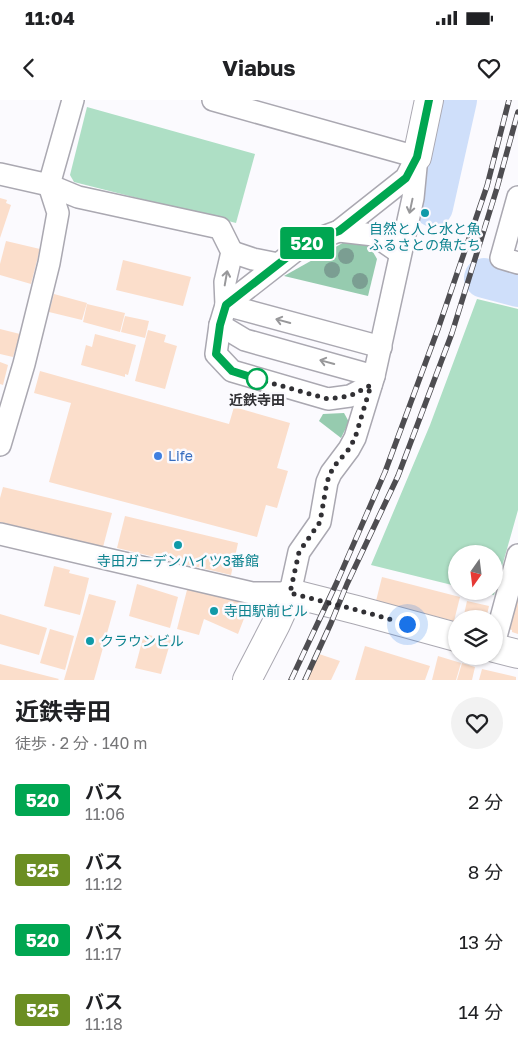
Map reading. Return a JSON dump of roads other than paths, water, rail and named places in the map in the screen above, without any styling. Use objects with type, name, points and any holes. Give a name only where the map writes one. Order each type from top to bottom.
[{"type":"main road","points":[[417,157],[430,100]]},
{"type":"main road","points":[[247,680],[290,593],[448,635]]},
{"type":"main road","points":[[503,650],[518,654]]},
{"type":"street","points":[[0,445],[24,364],[49,263],[58,212],[49,185],[73,100]]},
{"type":"street","points":[[213,100],[417,157]]},
{"type":"street","points":[[223,315],[278,264],[304,244],[339,231],[406,178],[417,157]]},
{"type":"street","points":[[0,534],[252,593],[290,593],[299,552],[320,522],[329,477],[355,438],[373,381],[413,198],[417,157]]},
{"type":"street","points":[[0,174],[49,185],[78,197],[220,228],[232,252],[224,282],[223,315],[216,354],[232,371],[328,399],[350,396],[373,381]]},
{"type":"street","points":[[518,197],[501,258],[518,262]]},
{"type":"street","points":[[339,231],[374,235],[400,253]]},
{"type":"street","points":[[232,252],[278,264]]},
{"type":"street","points":[[223,315],[381,347]]},
{"type":"street","points":[[223,315],[245,340],[373,381]]},
{"type":"street","points":[[503,611],[518,555]]},
{"type":"waterway","points":[[433,207],[457,100]]},
{"type":"waterway","points":[[484,278],[518,287]]},
{"type":"railway","points":[[291,680],[337,582],[385,472],[438,329],[487,186],[509,100]]},
{"type":"railway","points":[[305,680],[347,584],[398,476],[452,333],[497,188],[518,112]]},
{"type":"place","name":"自然と人と水と魚 ふるさとの魚たち","points":[[425,213]]},
{"type":"place","name":"近鉄寺田","points":[[257,379]]},
{"type":"place","name":"Life","points":[[158,456]]},
{"type":"place","name":"寺田ガーデンハイツ3番館","points":[[178,545]]},
{"type":"place","name":"寺田駅前ビル","points":[[214,611]]},
{"type":"place","name":"クラウンビル","points":[[90,641]]}]
